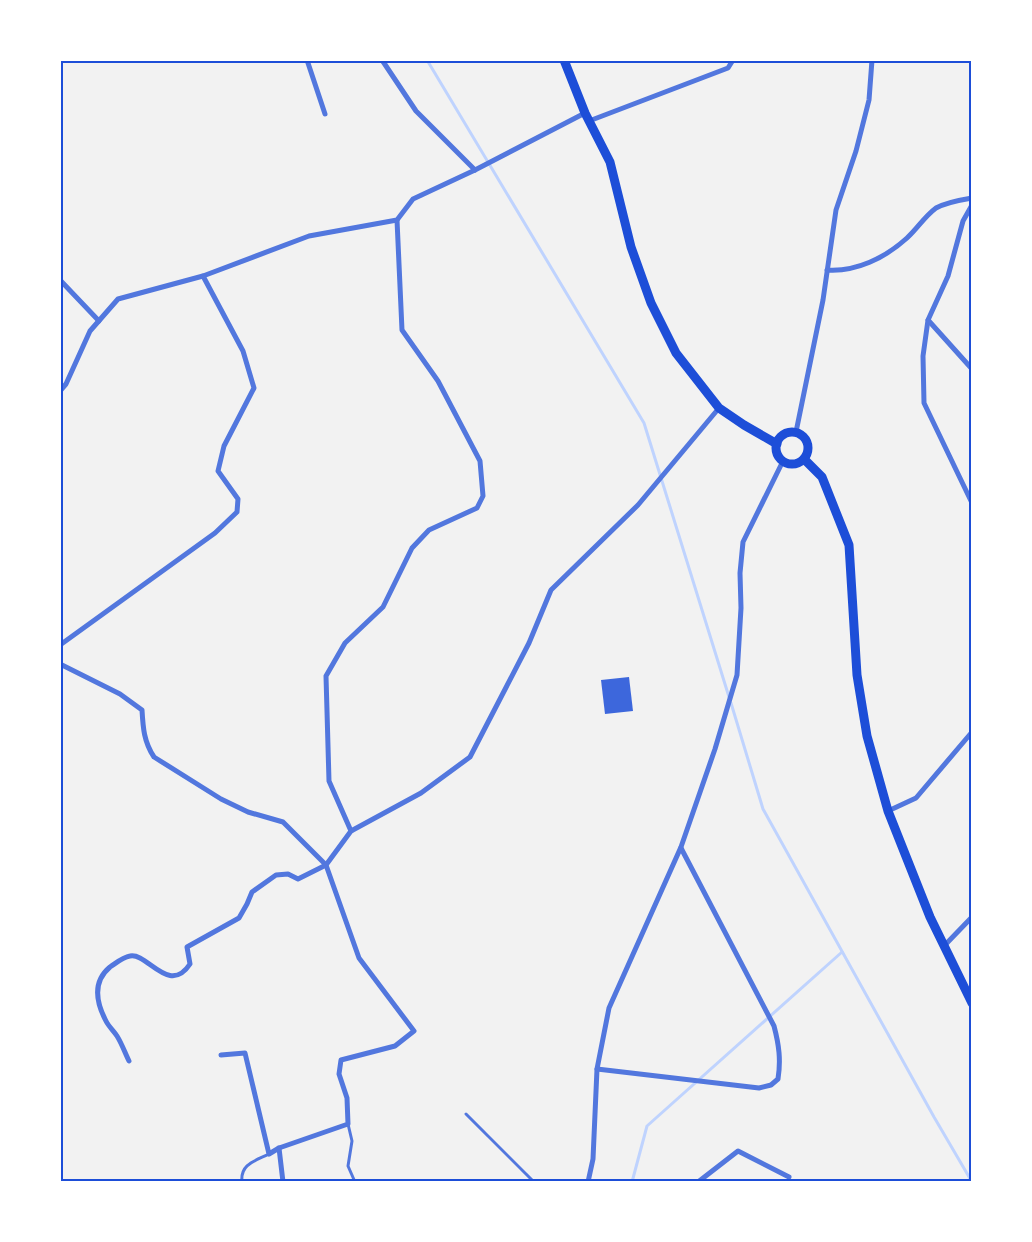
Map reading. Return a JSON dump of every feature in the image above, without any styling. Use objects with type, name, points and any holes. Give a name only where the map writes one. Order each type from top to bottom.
[{"type":"main road","points":[[564,60],[587,117],[610,162],[631,247],[651,303],[676,353],[719,408],[777,444]]},
{"type":"main road","points":[[795,432],[804,437],[808,445],[807,455],[796,463],[783,461],[777,454],[777,444],[786,433],[795,432]]},
{"type":"main road","points":[[804,459],[822,477],[849,545],[857,675],[867,736],[888,811],[943,946],[972,1003]]},
{"type":"street","points":[[307,60],[325,114]]},
{"type":"street","points":[[382,60],[416,111],[475,170]]},
{"type":"street","points":[[351,831],[329,781],[326,676],[345,643],[383,607],[412,548],[429,530],[477,508],[483,496],[480,460],[438,381],[402,330],[397,220],[413,199],[587,117],[728,68],[733,60]]},
{"type":"street","points":[[795,432],[817,331],[836,210],[856,151],[869,100],[872,60]]},
{"type":"street","points":[[827,270],[850,270],[872,261],[908,237],[924,218],[939,207],[972,198]]},
{"type":"street","points":[[972,205],[963,222],[948,276],[928,320],[923,356],[924,403],[972,503]]},
{"type":"street","points":[[60,391],[66,384],[90,331],[118,299],[203,276],[309,236],[397,220]]},
{"type":"street","points":[[60,645],[215,533],[237,512],[238,499],[218,471],[224,446],[254,388],[243,351],[203,276]]},
{"type":"street","points":[[60,280],[99,321]]},
{"type":"street","points":[[928,320],[972,369]]},
{"type":"street","points":[[129,1061],[101,1008],[97,990],[103,973],[117,962],[130,956],[141,958],[166,975],[186,971],[190,964],[188,947],[239,918],[252,892],[276,875],[288,874],[298,879],[326,865],[351,831],[421,793],[470,757],[529,643],[551,590],[638,505],[719,408]]},
{"type":"street","points":[[588,1182],[593,1159],[597,1069],[609,1008],[681,848],[715,749],[737,675],[743,542],[783,461]]},
{"type":"street","points":[[60,664],[120,694],[142,710],[143,733],[147,747],[154,758],[221,800],[248,812],[283,822],[326,865],[359,958],[414,1030],[395,1046],[340,1060],[339,1074],[347,1098],[348,1124],[268,1154],[245,1053],[221,1055]]},
{"type":"street","points":[[888,811],[916,798],[972,732]]},
{"type":"street","points":[[597,1069],[759,1088],[771,1085],[778,1079],[781,1063],[774,1026],[681,848]]},
{"type":"street","points":[[943,946],[972,917]]},
{"type":"street","points":[[279,1148],[283,1182]]},
{"type":"street","points":[[698,1182],[738,1151],[789,1177]]},
{"type":"lane","points":[[466,1114],[534,1182]]},
{"type":"lane","points":[[348,1124],[352,1141],[348,1166],[355,1182]]},
{"type":"lane","points":[[242,1182],[241,1174],[247,1165],[268,1154]]},
{"type":"building","points":[[629,677],[633,711],[605,714],[601,680]]},
{"type":"waterway","points":[[427,60],[644,423],[729,697]]},
{"type":"waterway","points":[[731,703],[763,809],[972,1182]]},
{"type":"waterway","points":[[632,1182],[647,1126],[842,952]]}]
